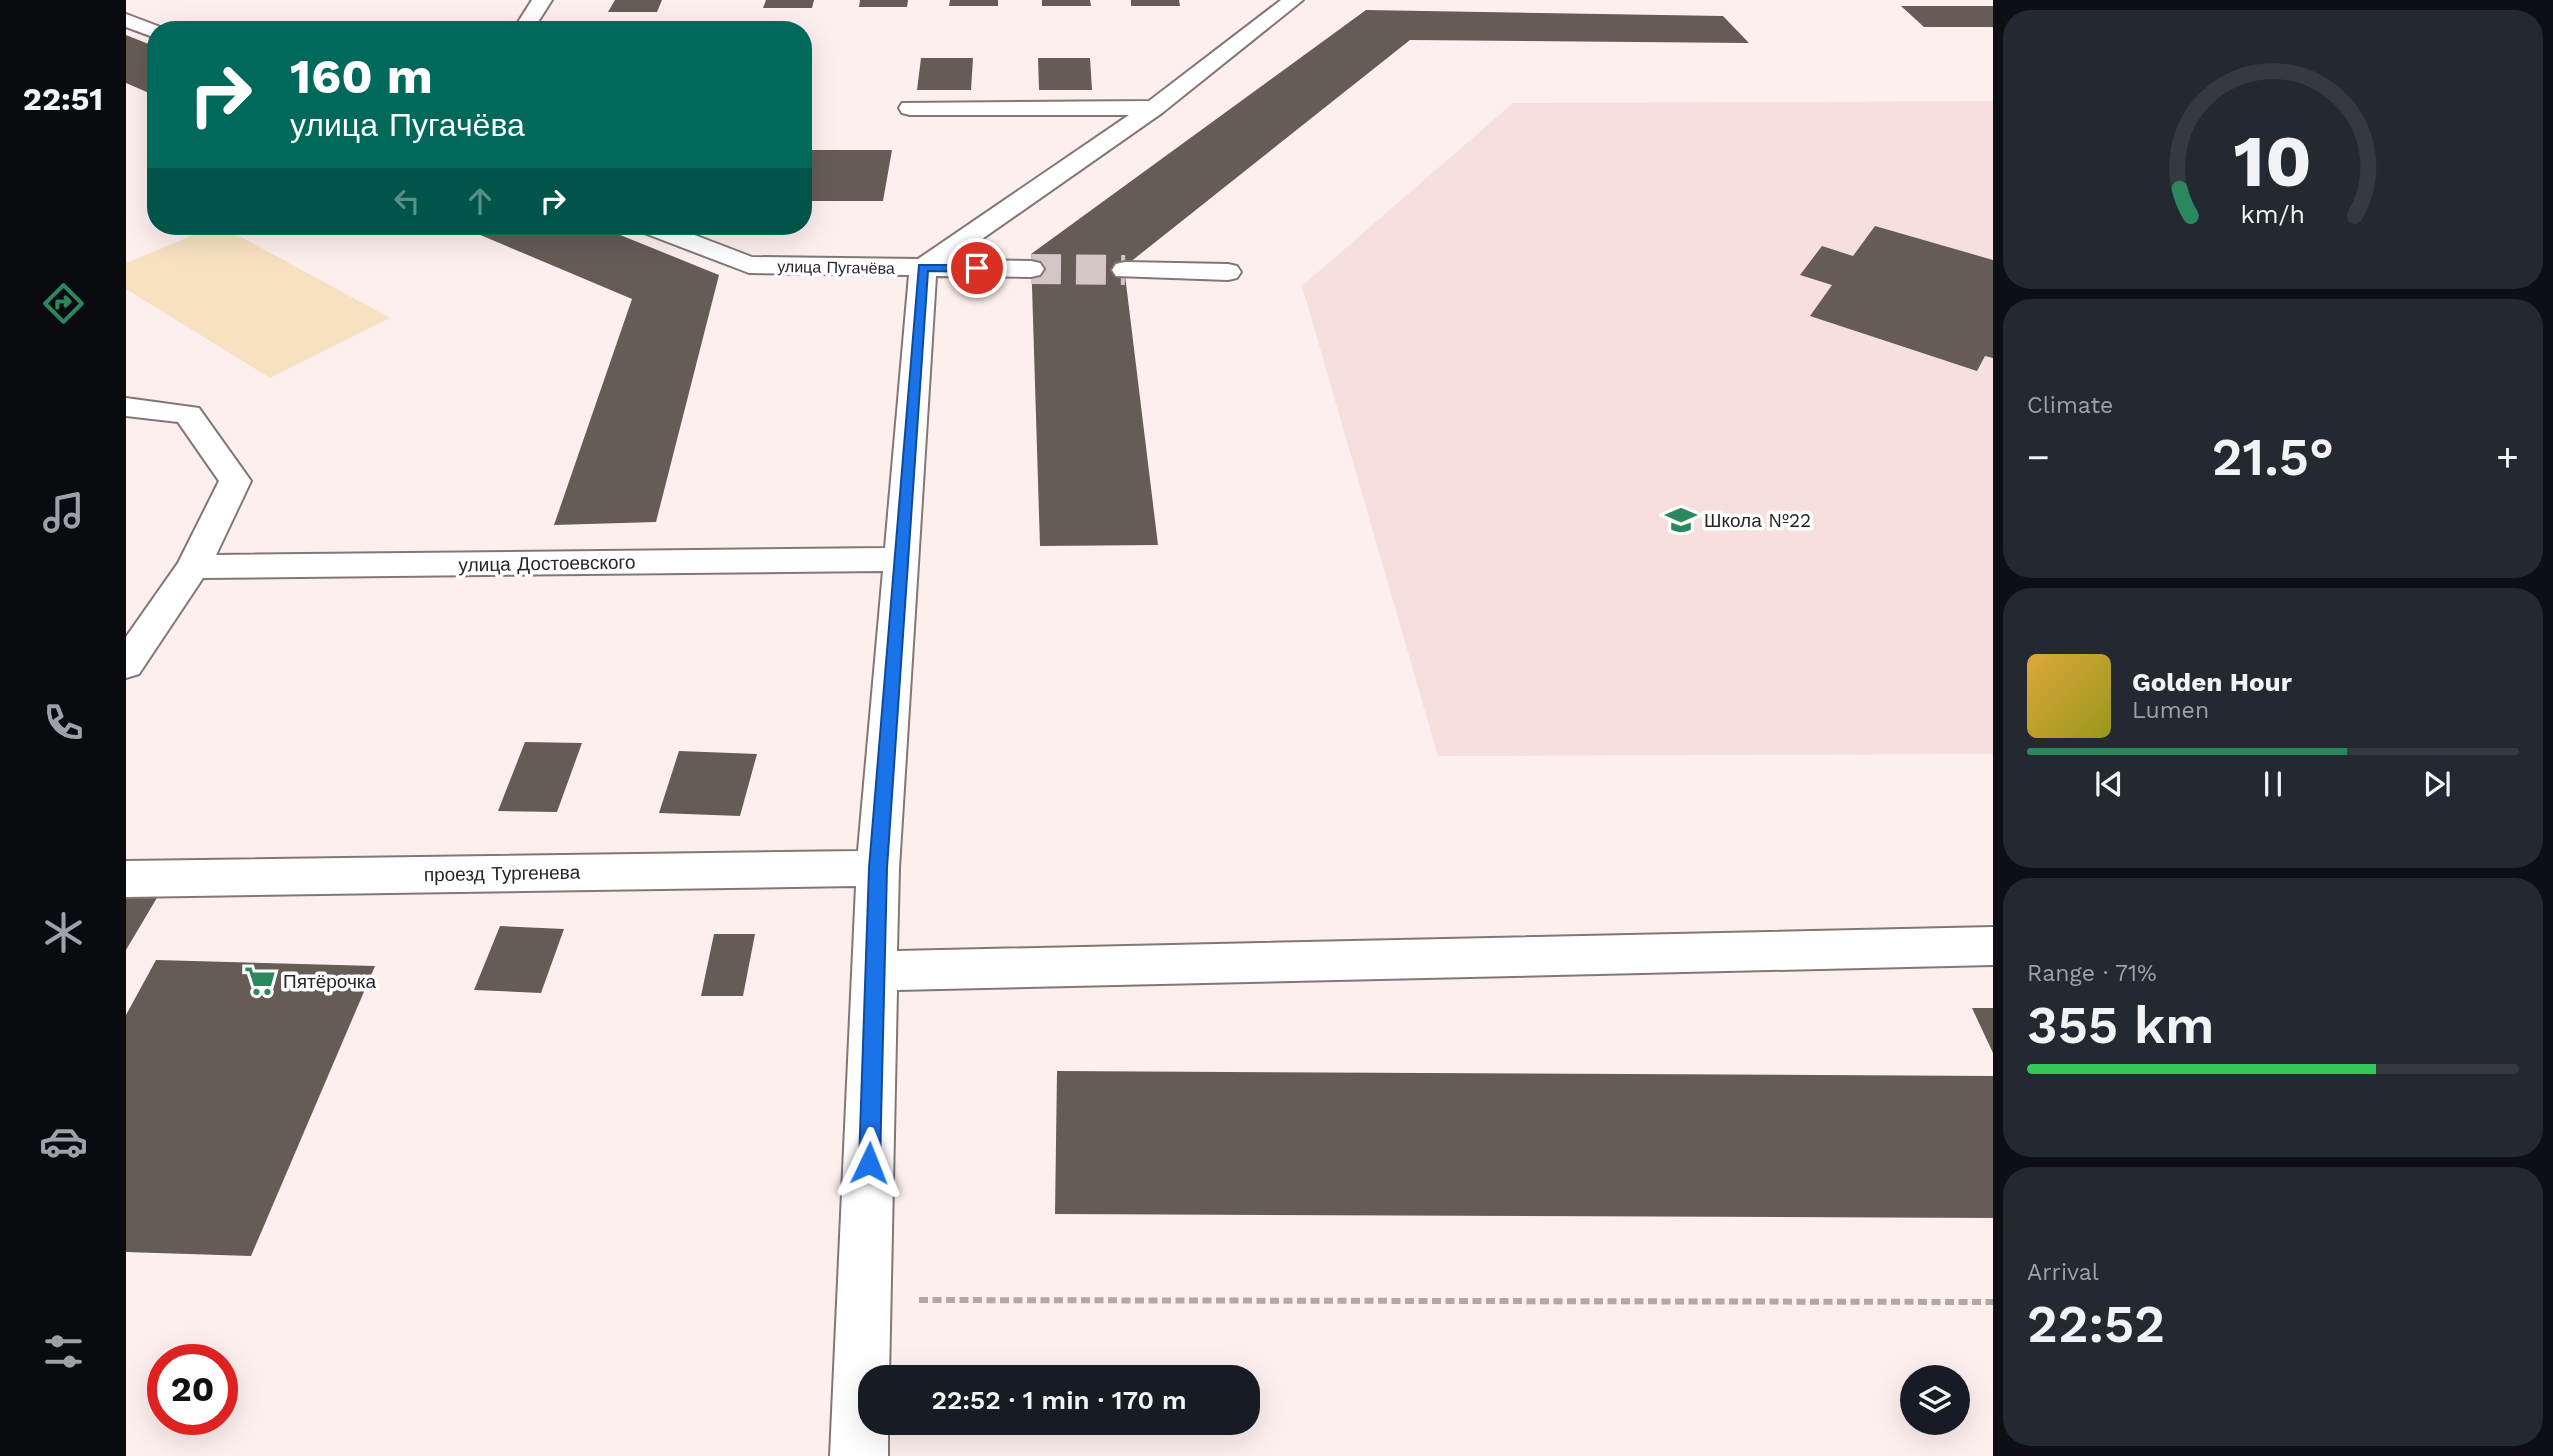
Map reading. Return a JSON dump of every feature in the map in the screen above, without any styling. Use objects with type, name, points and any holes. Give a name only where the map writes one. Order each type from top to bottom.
[{"type":"street","points":[[529,21],[542,0]]},
{"type":"street","points":[[859,1456],[878,868],[923,268],[1154,108],[1293,0]]},
{"type":"street","points":[[126,20],[147,28]]},
{"type":"street","points":[[910,107],[1154,108]]},
{"type":"street","name":"улица Пугачёва","points":[[671,235],[749,265],[1031,269]]},
{"type":"street","points":[[1125,270],[1228,272]]},
{"type":"street","points":[[126,407],[188,414],[235,481],[193,567],[126,665]]},
{"type":"street","name":"улица Достоевского","points":[[193,567],[901,559]]},
{"type":"street","name":"проезд Тургенева","points":[[126,878],[878,868]]},
{"type":"street","points":[[876,971],[1993,946]]},
{"type":"path","points":[[865,1299],[1993,1303]]},
{"type":"shaded area","name":"Школа №22","points":[[1993,101],[1993,754],[1438,756],[1302,286],[1513,103]]},
{"type":"shaded area","points":[[193,235],[238,235],[390,318],[270,378],[126,289],[126,263]]},
{"type":"building","points":[[615,0],[662,0],[657,12],[608,12]]},
{"type":"building","points":[[766,0],[814,0],[812,8],[763,8]]},
{"type":"building","points":[[860,0],[908,0],[907,7],[859,7]]},
{"type":"building","points":[[950,0],[998,0],[998,6],[949,6]]},
{"type":"building","points":[[1042,0],[1090,0],[1091,6],[1042,6]]},
{"type":"building","points":[[1131,0],[1179,0],[1180,6],[1131,6]]},
{"type":"building","points":[[1901,6],[1993,6],[1993,27],[1924,27]]},
{"type":"building","points":[[1366,10],[1723,16],[1749,43],[1410,40],[1124,267],[1158,545],[1040,546],[1031,254]]},
{"type":"building","points":[[126,35],[147,43],[147,92],[126,83]]},
{"type":"building","points":[[921,58],[973,58],[971,90],[917,90]]},
{"type":"building","points":[[1038,58],[1090,58],[1092,90],[1039,90]]},
{"type":"building","points":[[812,150],[892,150],[883,201],[812,201]]},
{"type":"building","points":[[1875,226],[1993,260],[1993,358],[1985,356],[1977,371],[1810,316],[1832,285],[1800,275],[1822,246],[1853,256]]},
{"type":"building","points":[[480,235],[620,235],[719,275],[656,522],[554,525],[632,299]]},
{"type":"building","points":[[525,742],[582,743],[557,812],[498,811]]},
{"type":"building","points":[[679,751],[757,754],[740,816],[659,813]]},
{"type":"building","points":[[126,894],[158,896],[126,950]]},
{"type":"building","points":[[500,926],[564,929],[541,993],[474,990]]},
{"type":"building","points":[[714,934],[755,934],[743,996],[701,996]]},
{"type":"building","points":[[156,960],[375,966],[251,1256],[126,1252],[126,1015]]},
{"type":"building","points":[[1972,1008],[1993,1008],[1993,1053]]},
{"type":"building","points":[[1057,1071],[1993,1076],[1993,1218],[1055,1214]]},
{"type":"tunnel","points":[[1031,269],[1125,270]]},
{"type":"place","name":"Школа №22","points":[[1681,520]]},
{"type":"place","name":"Пятёрочка","points":[[260,981]]},
{"type":"route","points":[[869,1163],[878,868],[923,268],[977,268]]}]
